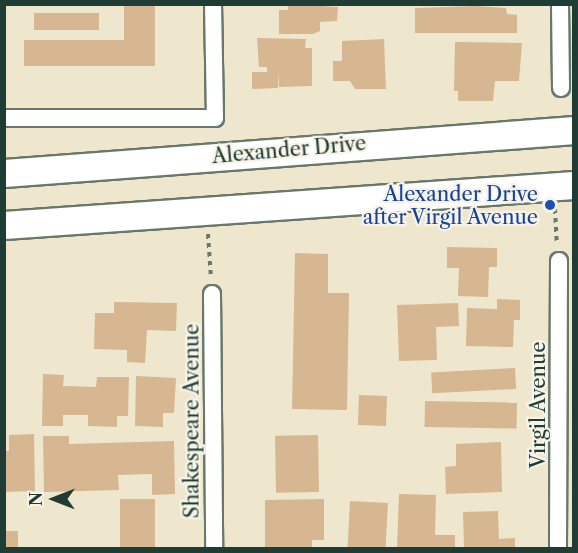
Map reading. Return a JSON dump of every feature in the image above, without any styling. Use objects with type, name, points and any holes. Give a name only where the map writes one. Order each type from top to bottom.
[{"type":"main road","name":"Alexander Drive","points":[[4,173],[573,130]]},
{"type":"main road","points":[[4,225],[573,185]]},
{"type":"street","points":[[4,118],[215,118],[213,4]]},
{"type":"street","points":[[560,4],[561,88]]},
{"type":"street","name":"Virgil Avenue","points":[[558,549],[559,261]]},
{"type":"street","name":"Shakespeare Avenue","points":[[212,294],[214,549]]},
{"type":"path","points":[[555,209],[559,261]]},
{"type":"path","points":[[209,237],[212,294]]},
{"type":"building","points":[[124,4],[155,4],[155,66],[24,66],[24,40],[124,40]]},
{"type":"building","points":[[288,4],[338,7],[337,21],[320,22],[320,31],[313,34],[279,34],[279,10],[288,10]]},
{"type":"building","points":[[476,6],[506,8],[507,14],[517,15],[517,33],[415,33],[415,8]]},
{"type":"building","points":[[34,13],[99,13],[99,30],[34,30]]},
{"type":"building","points":[[257,38],[306,39],[305,48],[312,48],[312,86],[279,87],[278,71],[278,88],[252,89],[252,72],[267,72],[267,67],[259,67]]},
{"type":"building","points":[[384,39],[386,89],[355,89],[350,81],[333,81],[333,61],[342,61],[342,41]]},
{"type":"building","points":[[455,42],[522,43],[519,81],[495,81],[493,101],[458,101],[458,91],[454,91]]},
{"type":"building","points":[[447,247],[497,248],[497,267],[489,267],[488,297],[458,296],[459,268],[447,268]]},
{"type":"building","points":[[295,253],[328,254],[328,293],[349,293],[347,410],[292,409]]},
{"type":"building","points":[[497,299],[520,300],[520,320],[514,320],[513,347],[466,346],[467,308],[497,309]]},
{"type":"building","points":[[114,302],[177,303],[176,331],[147,330],[145,363],[127,362],[127,350],[94,349],[95,313],[114,313]]},
{"type":"building","points":[[458,303],[459,326],[436,327],[437,360],[399,361],[397,305]]},
{"type":"building","points":[[515,368],[516,389],[432,393],[431,372]]},
{"type":"building","points":[[43,374],[64,375],[63,386],[96,387],[97,377],[129,377],[128,416],[117,416],[117,427],[88,426],[88,415],[63,415],[63,426],[42,426]]},
{"type":"building","points":[[136,376],[176,378],[174,413],[163,413],[163,427],[135,426]]},
{"type":"building","points":[[359,395],[387,396],[386,426],[358,425]]},
{"type":"building","points":[[425,401],[517,403],[517,429],[425,427]]},
{"type":"building","points":[[34,434],[35,491],[4,492],[4,451],[9,451],[9,435]]},
{"type":"building","points":[[318,435],[319,492],[276,493],[275,436]]},
{"type":"building","points":[[43,436],[69,436],[69,444],[174,441],[175,494],[152,495],[152,474],[118,475],[119,490],[44,492]]},
{"type":"building","points":[[501,442],[502,492],[446,494],[445,467],[456,466],[456,444]]},
{"type":"building","points":[[399,494],[436,495],[435,535],[455,535],[455,548],[397,548]]},
{"type":"building","points":[[120,499],[155,499],[155,548],[120,548]]},
{"type":"building","points":[[324,499],[324,540],[312,540],[312,548],[265,548],[265,500]]},
{"type":"building","points":[[350,501],[388,503],[386,548],[348,548]]},
{"type":"building","points":[[498,511],[499,539],[515,538],[515,548],[464,548],[463,512]]},
{"type":"building","points":[[4,531],[18,531],[18,548],[4,548]]},
{"type":"place","name":"Alexander Drive after Virgil Avenue","points":[[550,205]]}]
